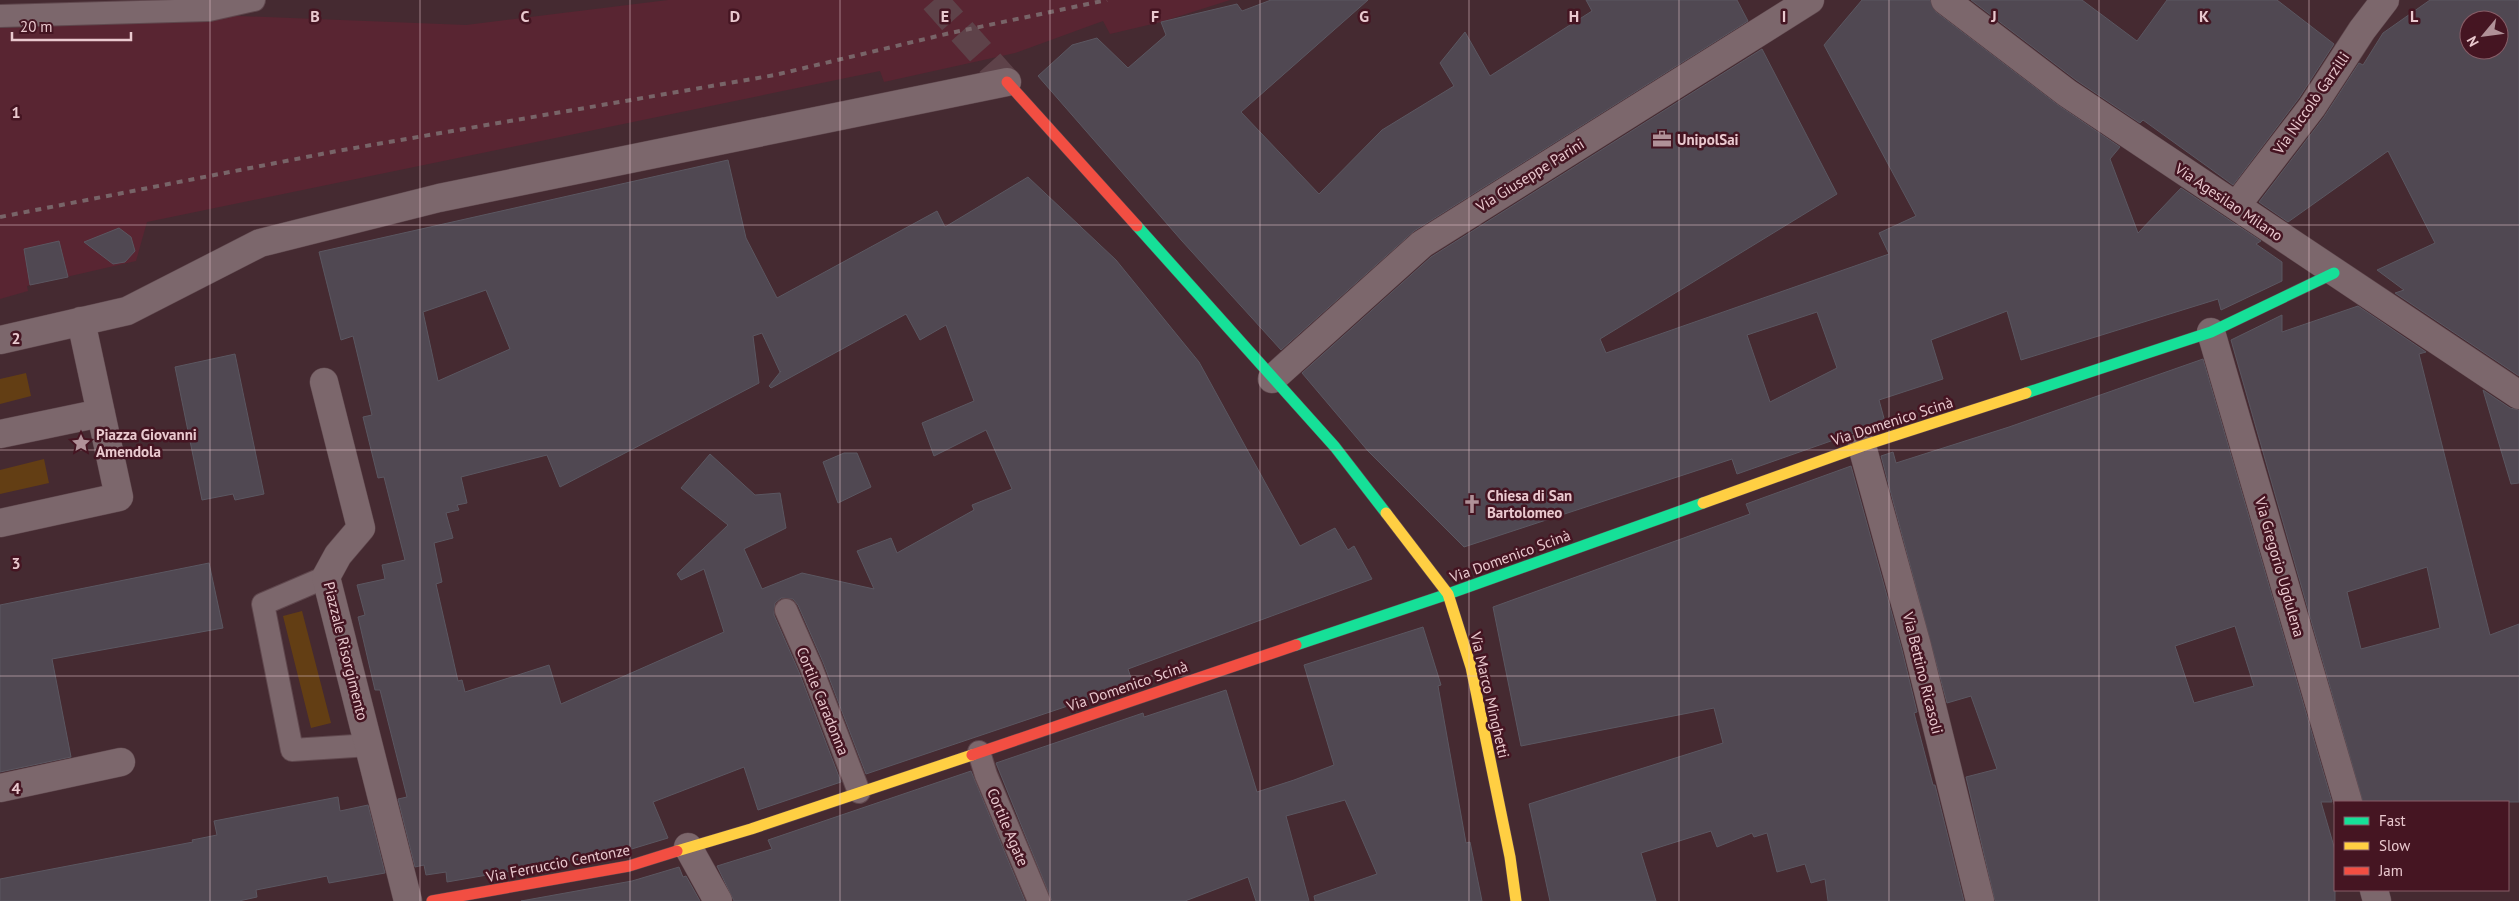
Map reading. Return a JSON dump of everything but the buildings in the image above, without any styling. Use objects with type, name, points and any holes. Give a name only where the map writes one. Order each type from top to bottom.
[{"type":"street","name":"Via Giuseppe Parini","points":[[1272,379],[1422,244],[1810,0]]},
{"type":"street","name":"Via Agesilao Milano","points":[[1945,0],[2067,93],[2519,395]]},
{"type":"street","name":"Via Niccolò Garzilli","points":[[2236,206],[2312,107],[2362,30],[2385,0]]},
{"type":"street","name":"Via Marco Minghetti","points":[[1007,82],[1335,447],[1448,594],[1471,667],[1510,857],[1516,901]]},
{"type":"street","points":[[0,340],[127,312],[260,243],[439,198],[1007,82]]},
{"type":"street","name":"Via Domenico Scinà","points":[[688,848],[1448,594],[1862,446],[2211,332],[2334,273]]},
{"type":"street","points":[[0,523],[119,497],[81,321]]},
{"type":"street","name":"Via Gregorio Ugdulena","points":[[2211,332],[2348,801]]},
{"type":"street","name":"Piazzale Risorgimento","points":[[324,382],[361,528],[338,555],[326,577],[408,901]]},
{"type":"street","points":[[0,434],[101,413]]},
{"type":"street","name":"Via Bettino Ricasoli","points":[[1862,446],[1916,646],[1980,901]]},
{"type":"street","points":[[0,788],[121,762]]},
{"type":"street","points":[[688,848],[718,901]]},
{"type":"street","name":"Via Ferruccio Centonze","points":[[432,901],[629,866],[688,848]]},
{"type":"lane","points":[[0,16],[209,10],[254,0]]},
{"type":"lane","points":[[326,577],[263,604],[292,750],[370,745]]},
{"type":"lane","name":"Cortile Caradonna","points":[[786,610],[811,667],[859,792]]},
{"type":"lane","name":"Cortile Agate","points":[[979,752],[986,775],[1039,901]]},
{"type":"shaded area","points":[[668,0],[1230,0],[1161,22],[1110,34],[1103,21],[1015,53],[884,82],[880,71],[147,222],[136,261],[27,286],[28,291],[0,299],[0,28],[101,24],[213,15],[466,25]]},
{"type":"shaded area","points":[[26,373],[31,396],[0,404],[0,379]]},
{"type":"shaded area","points":[[44,459],[49,483],[0,494],[0,470]]},
{"type":"shaded area","points":[[302,611],[331,723],[311,728],[283,616]]},
{"type":"tunnel","points":[[934,0],[1007,82]]},
{"type":"railway","points":[[0,217],[337,151],[775,75],[946,34],[1107,0]]},
{"type":"traffic: fast","points":[[1137,226],[1335,447],[1386,513]]},
{"type":"traffic: fast","points":[[2026,393],[2211,332],[2334,273]]},
{"type":"traffic: fast","points":[[1296,645],[1448,594],[1703,503]]},
{"type":"traffic: slow","points":[[1703,503],[1862,446],[2026,393]]},
{"type":"traffic: slow","points":[[1386,513],[1448,594],[1471,667],[1510,857],[1516,901]]},
{"type":"traffic: slow","points":[[677,851],[751,829],[972,755]]},
{"type":"traffic: jam","points":[[1007,82],[1137,226]]},
{"type":"traffic: jam","points":[[972,755],[1296,645]]},
{"type":"traffic: jam","points":[[432,901],[629,866],[677,851]]},
{"type":"place","name":"UnipolSai","points":[[1662,139]]},
{"type":"place","name":"Piazza Giovanni Amendola","points":[[81,443]]},
{"type":"place","name":"Chiesa di San Bartolomeo","points":[[1472,504]]}]
